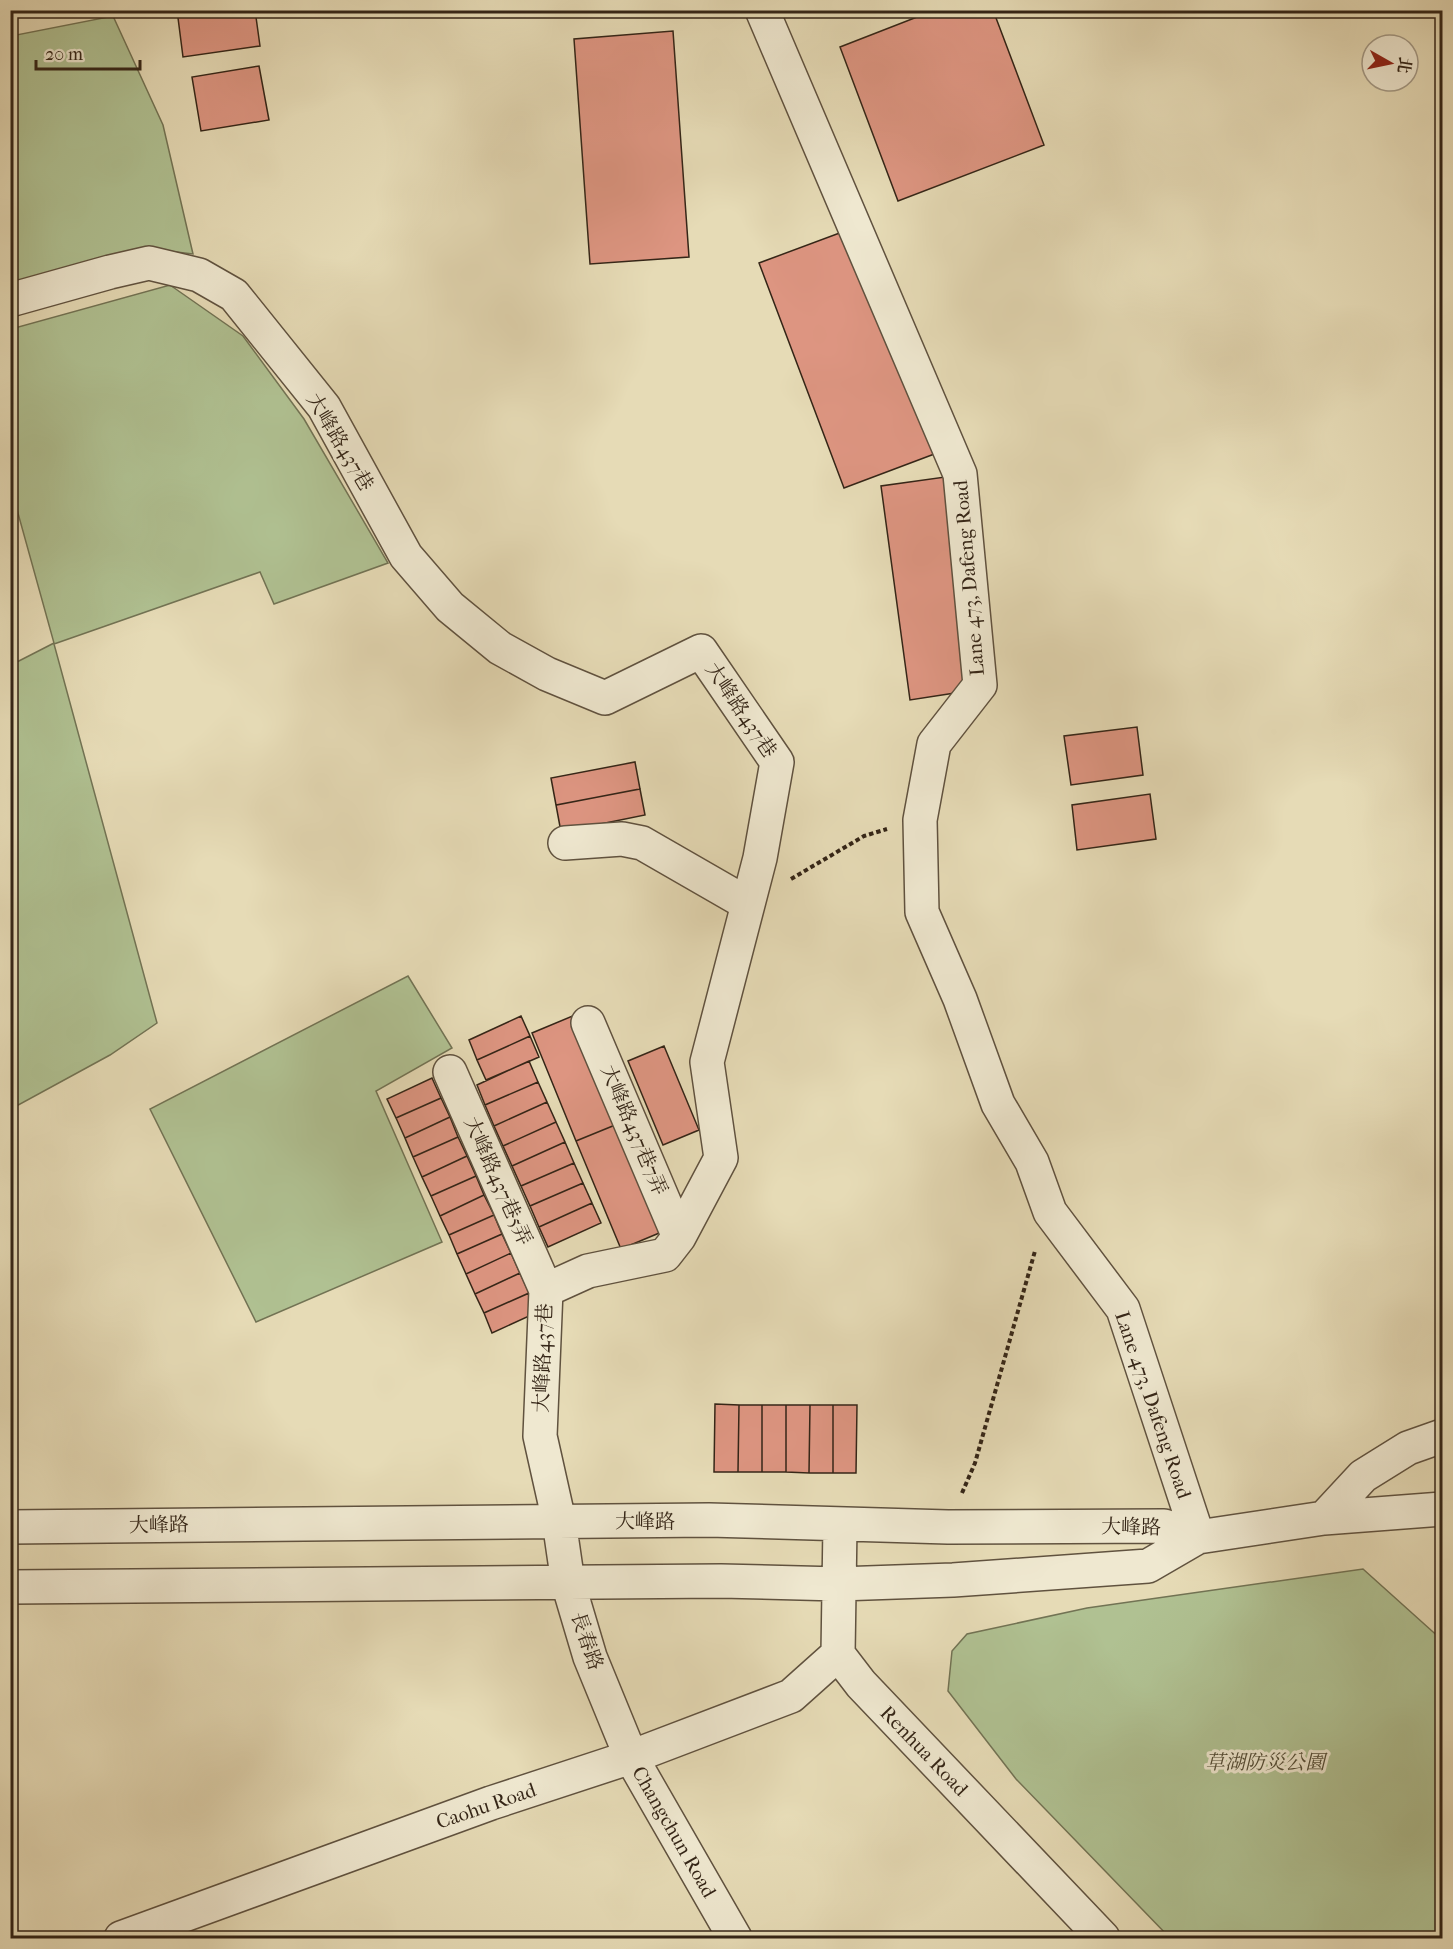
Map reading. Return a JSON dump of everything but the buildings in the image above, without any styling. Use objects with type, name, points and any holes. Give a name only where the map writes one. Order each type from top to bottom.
[{"type":"street","name":"Lane 473, Dafeng Road","points":[[762,10],[960,474],[980,685],[934,744],[920,819],[922,912],[960,999],[998,1104],[1032,1162],[1050,1212],[1123,1309],[1198,1537]]},
{"type":"street","name":"大峰路437巷","points":[[10,300],[148,263],[199,275],[234,295],[324,408],[406,556],[450,607],[500,648],[547,674],[605,698],[701,651],[777,762],[760,858],[707,1062],[722,1158],[679,1237],[664,1255],[588,1271],[546,1290],[540,1436],[559,1521]]},
{"type":"street","points":[[565,843],[622,839],[642,843],[748,904]]},
{"type":"street","name":"大峰路437巷7弄","points":[[588,1023],[679,1237]]},
{"type":"street","name":"大峰路437巷5弄","points":[[450,1072],[546,1290]]},
{"type":"street","points":[[1324,1518],[1363,1476],[1408,1448],[1443,1436]]},
{"type":"street","points":[[1198,1537],[1324,1518],[1443,1509]]},
{"type":"street","name":"大峰路","points":[[10,1527],[709,1520],[948,1527],[1164,1526],[1198,1537]]},
{"type":"street","name":"長春路","points":[[559,1521],[568,1583],[590,1657],[631,1757]]},
{"type":"street","points":[[838,1654],[840,1525]]},
{"type":"street","name":"大峰路","points":[[10,1587],[722,1581],[839,1584],[953,1580],[1148,1566],[1198,1537]]},
{"type":"street","name":"Caohu Road","points":[[121,1938],[490,1803],[631,1757],[791,1696],[838,1654]]},
{"type":"street","name":"Renhua Road","points":[[838,1654],[861,1684],[1103,1938]]},
{"type":"street","name":"Changchun Road","points":[[631,1757],[735,1938]]},
{"type":"path","points":[[760,858],[788,881],[864,836],[920,819]]},
{"type":"path","points":[[948,1527],[975,1463],[1030,1266],[1050,1212]]},
{"type":"green space","points":[[113,16],[163,125],[193,254],[143,248],[11,285],[11,36]]},
{"type":"green space","points":[[170,285],[243,336],[304,419],[388,563],[274,604],[260,572],[54,644],[157,1023],[110,1055],[11,1109],[11,665],[54,643],[11,488],[11,329]]},
{"type":"green space","points":[[408,976],[452,1048],[376,1091],[442,1242],[256,1322],[150,1109]]},
{"type":"green space","name":"草湖防災公園","points":[[1363,1569],[1442,1640],[1442,1938],[1170,1938],[1016,1779],[948,1691],[952,1651],[967,1634],[1087,1608]]}]
